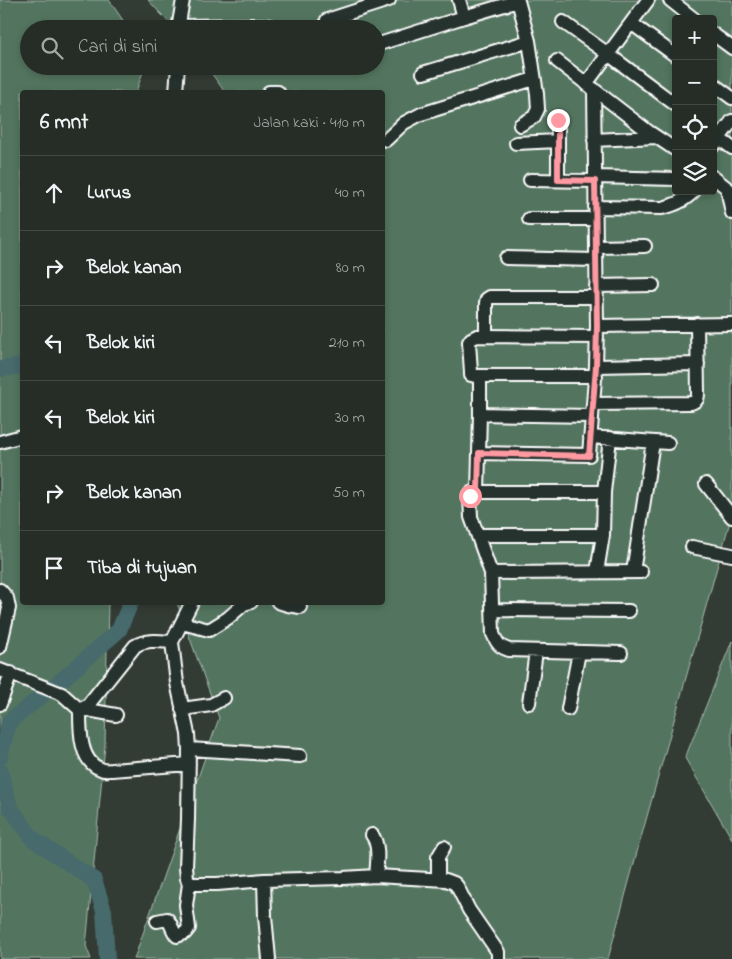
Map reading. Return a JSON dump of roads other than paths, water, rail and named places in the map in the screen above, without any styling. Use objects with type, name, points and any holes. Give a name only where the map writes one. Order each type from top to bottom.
[{"type":"street","points":[[179,20],[183,0]]},
{"type":"street","points":[[327,20],[389,0]]},
{"type":"street","points":[[459,0],[464,17]]},
{"type":"street","points":[[479,453],[589,456],[596,371],[597,332],[594,140],[590,87],[608,54],[648,0]]},
{"type":"street","points":[[670,0],[689,15]]},
{"type":"street","points":[[385,42],[520,1],[529,41],[538,109],[534,118],[520,125]]},
{"type":"street","points":[[563,22],[672,102]]},
{"type":"street","points":[[631,23],[672,53]]},
{"type":"street","points":[[717,37],[732,48]]},
{"type":"street","points":[[423,73],[529,41]]},
{"type":"street","points":[[557,61],[672,147]]},
{"type":"street","points":[[173,90],[176,75]]},
{"type":"street","points":[[385,142],[404,123],[421,114],[534,79]]},
{"type":"street","points":[[717,87],[732,98]]},
{"type":"street","points":[[558,120],[558,180]]},
{"type":"street","points":[[717,137],[732,121]]},
{"type":"street","points":[[594,140],[656,137]]},
{"type":"street","points":[[717,140],[732,148]]},
{"type":"street","points":[[516,143],[558,141]]},
{"type":"street","points":[[530,180],[672,179]]},
{"type":"street","points":[[717,180],[730,190],[732,213]]},
{"type":"street","points":[[529,219],[662,208],[672,206],[690,195]]},
{"type":"street","points":[[506,258],[596,254],[646,246]]},
{"type":"street","points":[[486,336],[486,303],[490,297],[596,292],[653,286]]},
{"type":"street","points":[[480,414],[593,410],[691,403],[696,401],[698,398],[698,324]]},
{"type":"street","points":[[698,364],[480,376],[472,375],[471,372],[469,342],[474,337],[486,336],[597,332],[698,324],[732,324]]},
{"type":"street","points":[[478,492],[480,376]]},
{"type":"street","points":[[0,442],[20,437]]},
{"type":"street","points":[[590,437],[668,443]]},
{"type":"street","points":[[597,572],[603,535],[604,492],[610,438]]},
{"type":"street","points":[[491,573],[637,572],[653,442]]},
{"type":"street","points":[[706,484],[732,517]]},
{"type":"street","points":[[604,492],[472,492],[470,493],[471,517],[491,573],[493,634],[497,643],[502,648],[509,650],[621,653]]},
{"type":"street","points":[[478,535],[603,535]]},
{"type":"street","points":[[692,547],[732,555]]},
{"type":"street","points":[[0,590],[7,598],[9,608],[0,647]]},
{"type":"street","points":[[157,920],[167,919],[177,936],[185,933],[188,928],[186,904],[189,884],[186,867],[189,748],[188,734],[176,683],[172,642],[191,605]]},
{"type":"street","points":[[182,623],[208,630],[228,618],[243,605]]},
{"type":"street","points":[[288,605],[300,607]]},
{"type":"street","points":[[492,610],[629,611]]},
{"type":"street","points":[[81,709],[88,705],[135,646],[146,642],[172,642]]},
{"type":"street","points":[[529,703],[536,651]]},
{"type":"street","points":[[568,710],[579,652]]},
{"type":"street","points":[[0,704],[6,672],[62,694],[81,709],[116,715]]},
{"type":"street","points":[[182,709],[211,705],[224,698]]},
{"type":"street","points":[[81,709],[82,743],[85,754],[94,766],[102,770],[112,770],[189,764]]},
{"type":"street","points":[[189,748],[300,756]]},
{"type":"street","points":[[372,835],[376,840],[377,846],[376,876]]},
{"type":"street","points":[[438,852],[438,879]]},
{"type":"street","points":[[189,884],[376,876],[450,881],[458,886],[469,910],[498,952],[498,959]]},
{"type":"street","points":[[264,880],[269,959]]},
{"type":"waterway","points":[[0,369],[20,366]]},
{"type":"waterway","points":[[0,757],[9,722],[64,678],[119,630],[130,605]]},
{"type":"waterway","points":[[0,771],[10,807],[33,839],[94,880],[104,911],[107,959]]}]
